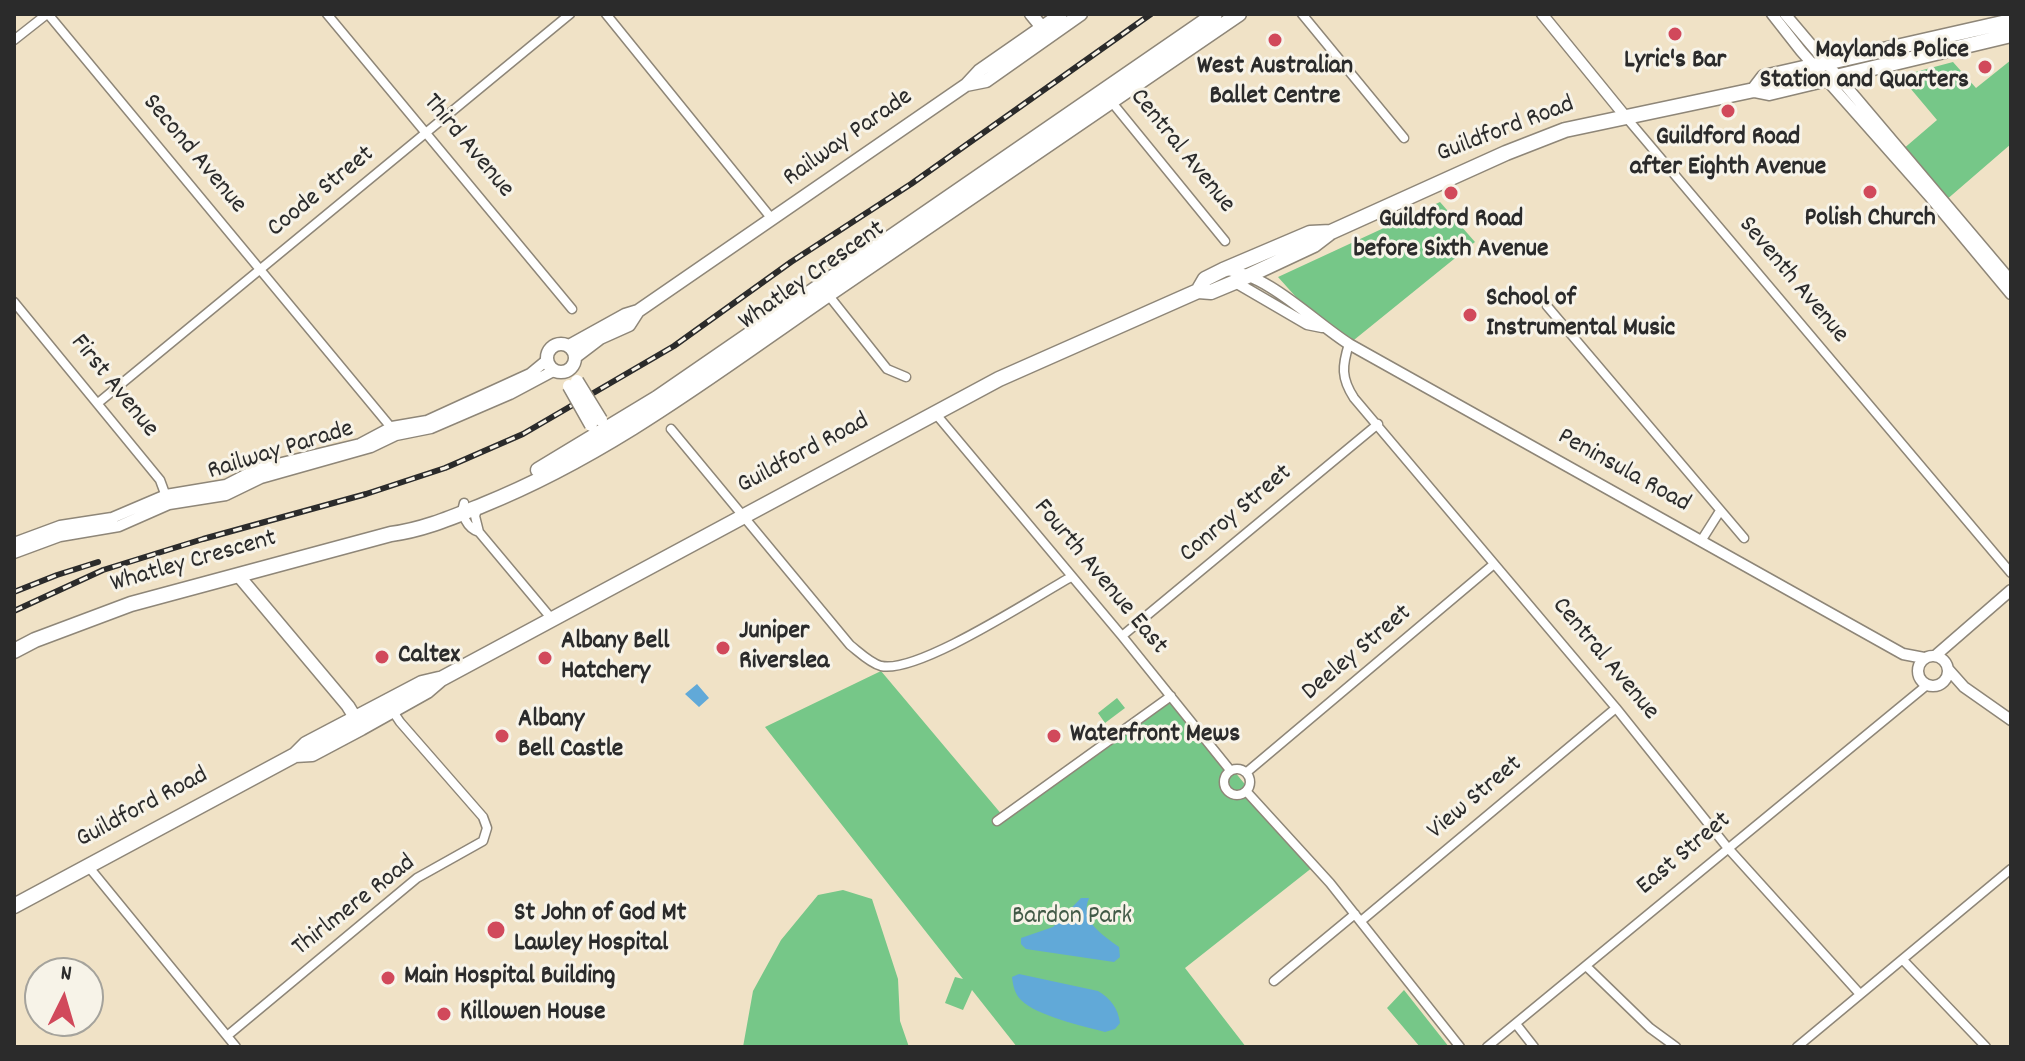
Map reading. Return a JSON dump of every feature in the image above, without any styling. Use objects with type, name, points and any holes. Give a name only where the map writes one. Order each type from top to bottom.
[{"type":"main road","points":[[1031,14],[1051,24]]},
{"type":"main road","name":"Railway Parade","points":[[563,362],[600,338],[629,325],[638,311],[966,85],[979,71],[1051,24],[1081,14]]},
{"type":"main road","name":"Whatley Crescent","points":[[1107,96],[1215,14]]},
{"type":"main road","name":"Whatley Crescent","points":[[14,651],[131,604],[411,531],[468,508],[603,433],[824,290],[1107,96],[1239,14]]},
{"type":"main road","name":"Guildford Road","points":[[1754,90],[1764,77],[2011,21]]},
{"type":"main road","name":"Guildford Road","points":[[14,906],[295,755],[306,744],[394,709],[551,618],[999,379],[1198,291],[1211,292],[1235,282],[1314,245],[1331,232],[1506,153],[1565,130],[1754,90],[1769,93],[2011,35]]},
{"type":"main road","name":"Guildford Road","points":[[1198,291],[1205,279],[1223,270],[1310,233],[1331,232]]},
{"type":"main road","points":[[563,362],[603,433]]},
{"type":"main road","points":[[238,575],[348,706],[358,723]]},
{"type":"main road","name":"Guildford Road","points":[[358,723],[401,694],[422,683],[441,679]]},
{"type":"street","points":[[14,40],[47,14]]},
{"type":"street","name":"Second Avenue","points":[[47,14],[394,431]]},
{"type":"street","name":"Third Avenue","points":[[327,14],[572,309]]},
{"type":"street","name":"Coode Street","points":[[98,403],[570,14]]},
{"type":"street","points":[[606,14],[772,219]]},
{"type":"street","points":[[1302,14],[1404,138]]},
{"type":"street","name":"Seventh Avenue","points":[[1542,14],[2011,573]]},
{"type":"street","points":[[1772,14],[2011,281]]},
{"type":"street","points":[[1785,14],[1820,66]]},
{"type":"street","points":[[1832,79],[2011,294]]},
{"type":"street","name":"Central Avenue","points":[[1107,96],[1225,241]]},
{"type":"street","name":"Peninsula Road","points":[[1223,270],[1250,275],[1349,344],[1903,654],[1930,657]]},
{"type":"street","name":"Peninsula Road","points":[[1235,282],[1307,324],[1322,327]]},
{"type":"street","points":[[824,290],[887,369],[906,377]]},
{"type":"street","name":"First Avenue","points":[[15,305],[160,480],[168,500]]},
{"type":"street","points":[[1547,306],[1744,538]]},
{"type":"street","name":"Central Avenue","points":[[1349,344],[1342,368],[1345,384],[1616,708],[1727,847],[1859,993]]},
{"type":"street","name":"Railway Parade","points":[[14,543],[60,526],[112,518],[168,500],[226,495],[261,478],[371,447],[394,431],[431,428],[475,410],[563,362]]},
{"type":"street","name":"Fourth Avenue East","points":[[935,413],[1230,770]]},
{"type":"street","name":"Conroy Street","points":[[1122,636],[1378,424]]},
{"type":"street","points":[[671,429],[850,645],[879,666],[898,666],[928,658],[1071,577]]},
{"type":"street","name":"Railway Parade","points":[[14,553],[60,536],[119,526],[168,500]]},
{"type":"street","points":[[468,508],[475,516],[479,532],[551,618]]},
{"type":"street","points":[[468,508],[473,530],[479,532]]},
{"type":"street","points":[[1701,541],[1720,511]]},
{"type":"street","name":"Deeley Street","points":[[1247,772],[1494,564]]},
{"type":"street","points":[[1964,687],[1943,682],[1935,686],[1921,679],[1930,657],[1956,640],[2011,590]]},
{"type":"street","points":[[1943,682],[1956,640]]},
{"type":"street","name":"Peninsula Road","points":[[1903,654],[1921,679]]},
{"type":"street","points":[[1930,657],[1947,667],[1964,687],[2011,720]]},
{"type":"street","name":"East Street","points":[[1487,1047],[1912,697],[1921,679]]},
{"type":"street","points":[[394,709],[401,694]]},
{"type":"street","points":[[997,821],[1171,696]]},
{"type":"street","name":"View Street","points":[[1274,981],[1616,708]]},
{"type":"street","name":"Thirlmere Road","points":[[227,1036],[417,878],[483,841],[487,828],[483,817],[400,722],[394,709]]},
{"type":"street","points":[[1230,770],[1247,772],[1250,780],[1246,791],[1239,795],[1228,792],[1224,781],[1230,770]]},
{"type":"street","points":[[1246,791],[1358,917],[1460,1047]]},
{"type":"street","points":[[88,866],[236,1047]]},
{"type":"street","points":[[1797,1047],[2011,869]]},
{"type":"street","points":[[1903,960],[1986,1047]]},
{"type":"street","points":[[1586,966],[1650,1028],[1676,1047]]},
{"type":"street","points":[[1516,1024],[1534,1047]]},
{"type":"green space","points":[[2011,60],[2011,144],[1945,201],[1902,150],[1937,120],[1900,76],[1953,62],[1976,88]]},
{"type":"green space","points":[[1440,202],[1475,242],[1349,344],[1313,316],[1278,277]]},
{"type":"green space","name":"Bardon Park","points":[[881,671],[1003,816],[1174,698],[1313,867],[1185,968],[1246,1047],[1017,1047],[972,990],[963,1010],[945,1003],[955,977],[963,979],[765,727]]},
{"type":"green space","points":[[1117,698],[1125,708],[1105,723],[1098,713]]},
{"type":"green space","points":[[843,890],[872,899],[898,979],[900,1021],[909,1047],[743,1047],[753,991],[781,940],[818,895]]},
{"type":"green space","points":[[1404,990],[1449,1047],[1420,1047],[1387,1008]]},
{"type":"water","points":[[697,684],[709,698],[699,707],[685,694]]},
{"type":"water","points":[[1081,898],[1089,898],[1087,914],[1094,927],[1119,947],[1120,957],[1114,962],[1026,949],[1021,944],[1021,938],[1053,927]]},
{"type":"water","points":[[1019,974],[1098,991],[1113,1004],[1120,1023],[1115,1029],[1105,1032],[1038,1011],[1021,1000],[1016,992],[1012,977]]},
{"type":"railway","points":[[14,611],[103,570],[366,494],[445,468],[523,434],[674,346],[791,262],[911,184],[1151,14]]},
{"type":"railway","points":[[14,592],[98,562]]},
{"type":"place","name":"Lyric's Bar","points":[[1675,34]]},
{"type":"place","name":"West Australian Ballet Centre","points":[[1275,40]]},
{"type":"place","name":"Maylands Police Station and Quarters","points":[[1985,67]]},
{"type":"place","name":"Guildford Road after Eighth Avenue","points":[[1728,111]]},
{"type":"place","name":"Polish Church","points":[[1870,192]]},
{"type":"place","name":"Guildford Road before Sixth Avenue","points":[[1451,193]]},
{"type":"place","name":"School of Instrumental Music","points":[[1470,315]]},
{"type":"place","name":"Juniper Riverslea","points":[[723,648]]},
{"type":"place","name":"Caltex","points":[[382,657]]},
{"type":"place","name":"Albany Bell Hatchery","points":[[545,658]]},
{"type":"place","name":"Albany Bell Castle","points":[[502,736]]},
{"type":"place","name":"Waterfront Mews","points":[[1054,736]]},
{"type":"place","name":"St John of God Mt Lawley Hospital","points":[[496,930]]},
{"type":"place","name":"Main Hospital Building","points":[[388,978]]},
{"type":"place","name":"Killowen House","points":[[444,1014]]}]
